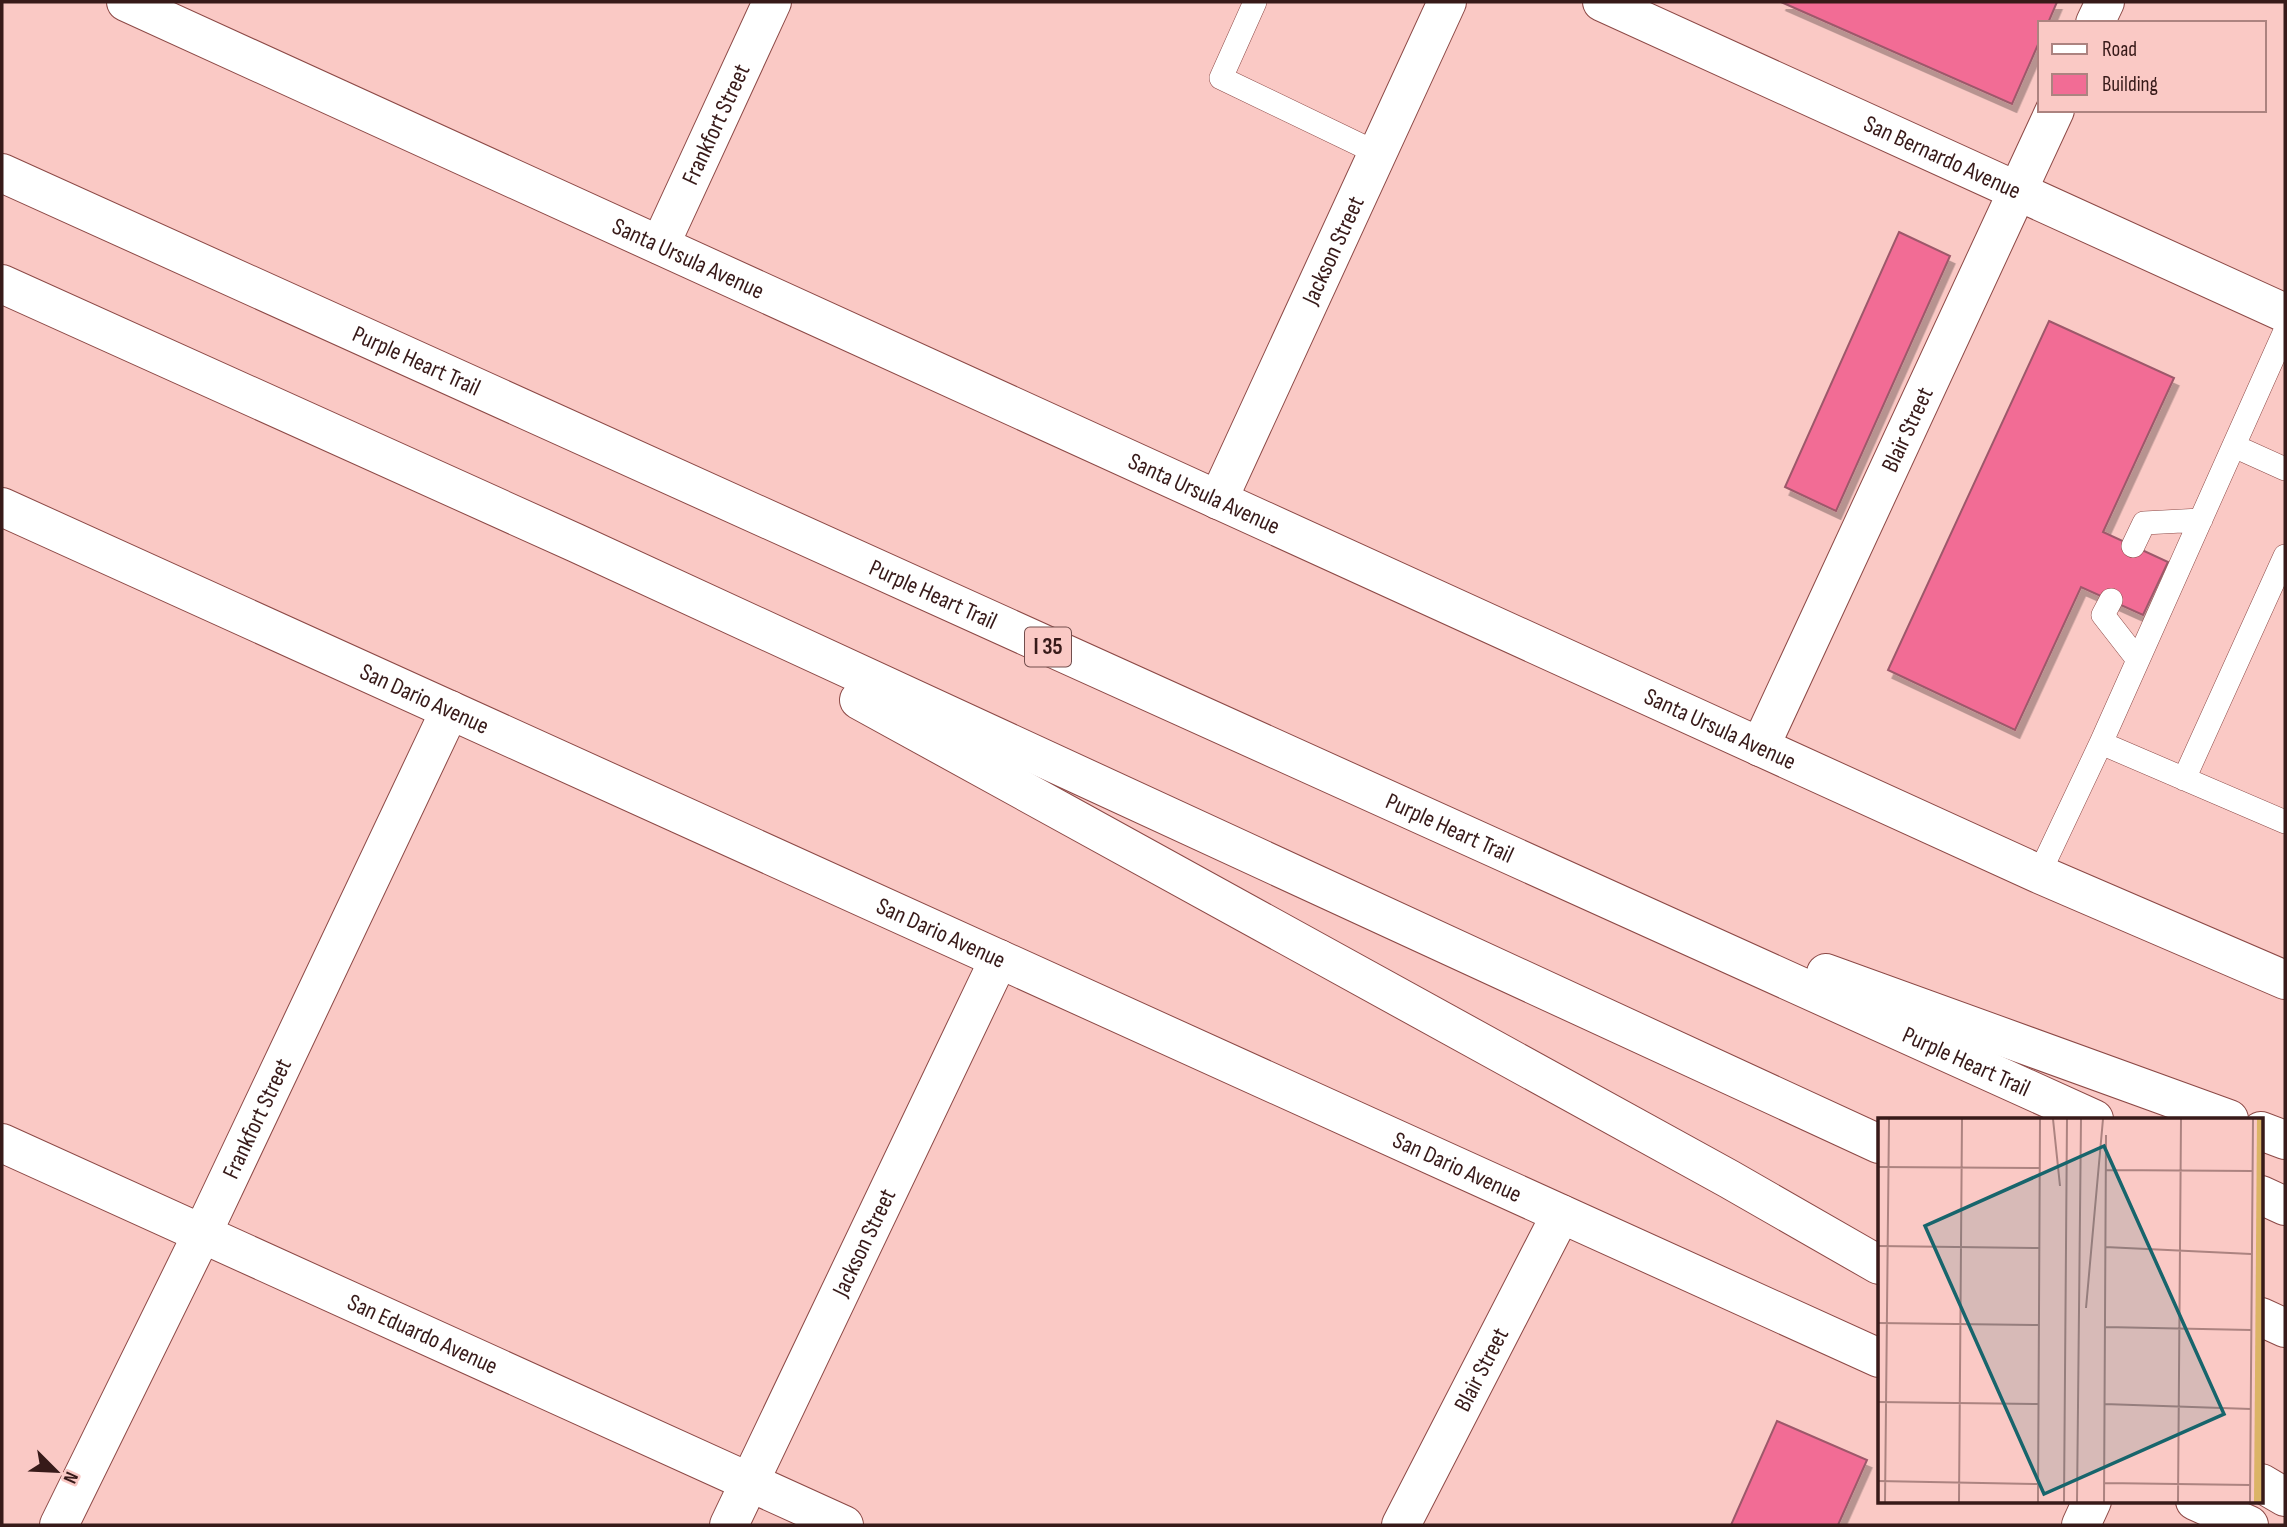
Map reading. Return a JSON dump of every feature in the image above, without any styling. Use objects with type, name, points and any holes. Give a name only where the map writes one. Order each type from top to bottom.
[{"type":"main road","name":"Santa Ursula Avenue","points":[[126,2],[2039,874],[2285,980]]},
{"type":"main road","name":"Frankfort Street","points":[[660,245],[772,2]]},
{"type":"main road","name":"Jackson Street","points":[[1219,500],[1447,2]]},
{"type":"main road","name":"San Bernardo Avenue","points":[[1602,2],[2285,313]]},
{"type":"main road","points":[[2096,21],[2105,2]]},
{"type":"main road","name":"Blair Street","points":[[1760,747],[2054,112]]},
{"type":"main road","name":"Purple Heart Trail","points":[[2,173],[2092,1118]]},
{"type":"main road","points":[[2,284],[576,543],[1878,1144]]},
{"type":"main road","name":"San Dario Avenue","points":[[2,507],[1878,1358]]},
{"type":"main road","points":[[576,543],[1729,1179],[1878,1264]]},
{"type":"main road","name":"Frankfort Street","points":[[59,1525],[202,1234],[450,710]]},
{"type":"main road","points":[[1543,871],[2226,1118]]},
{"type":"main road","name":"Jackson Street","points":[[729,1525],[999,959]]},
{"type":"main road","points":[[2262,1131],[2285,1140]]},
{"type":"main road","name":"San Eduardo Avenue","points":[[2,1143],[844,1525]]},
{"type":"main road","points":[[2262,1195],[2285,1206]]},
{"type":"main road","name":"Blair Street","points":[[1401,1525],[1561,1214]]},
{"type":"main road","points":[[2262,1317],[2285,1328]]},
{"type":"main road","points":[[2262,1484],[2285,1497]]},
{"type":"main road","points":[[2081,1525],[2092,1502]]},
{"type":"main road","points":[[2197,1502],[2249,1525]]},
{"type":"lane","points":[[1255,2],[1221,78],[1377,153]]},
{"type":"lane","points":[[2039,874],[2101,743],[2285,331]]},
{"type":"lane","points":[[2234,446],[2285,469]]},
{"type":"lane","points":[[2133,546],[2144,523],[2201,520]]},
{"type":"lane","points":[[2184,779],[2285,556]]},
{"type":"lane","points":[[2111,600],[2103,615],[2138,660]]},
{"type":"lane","points":[[2101,743],[2285,822]]},
{"type":"building","points":[[1781,2],[2057,2],[2049,21],[2038,21],[2038,45],[2012,104]]},
{"type":"building","points":[[1899,232],[1950,256],[1836,511],[1785,487]]},
{"type":"building","points":[[2049,321],[2174,378],[2103,532],[2168,562],[2143,615],[2081,587],[2015,730],[1888,670]]},
{"type":"building","points":[[1777,1421],[1867,1460],[1838,1525],[1731,1525]]}]
